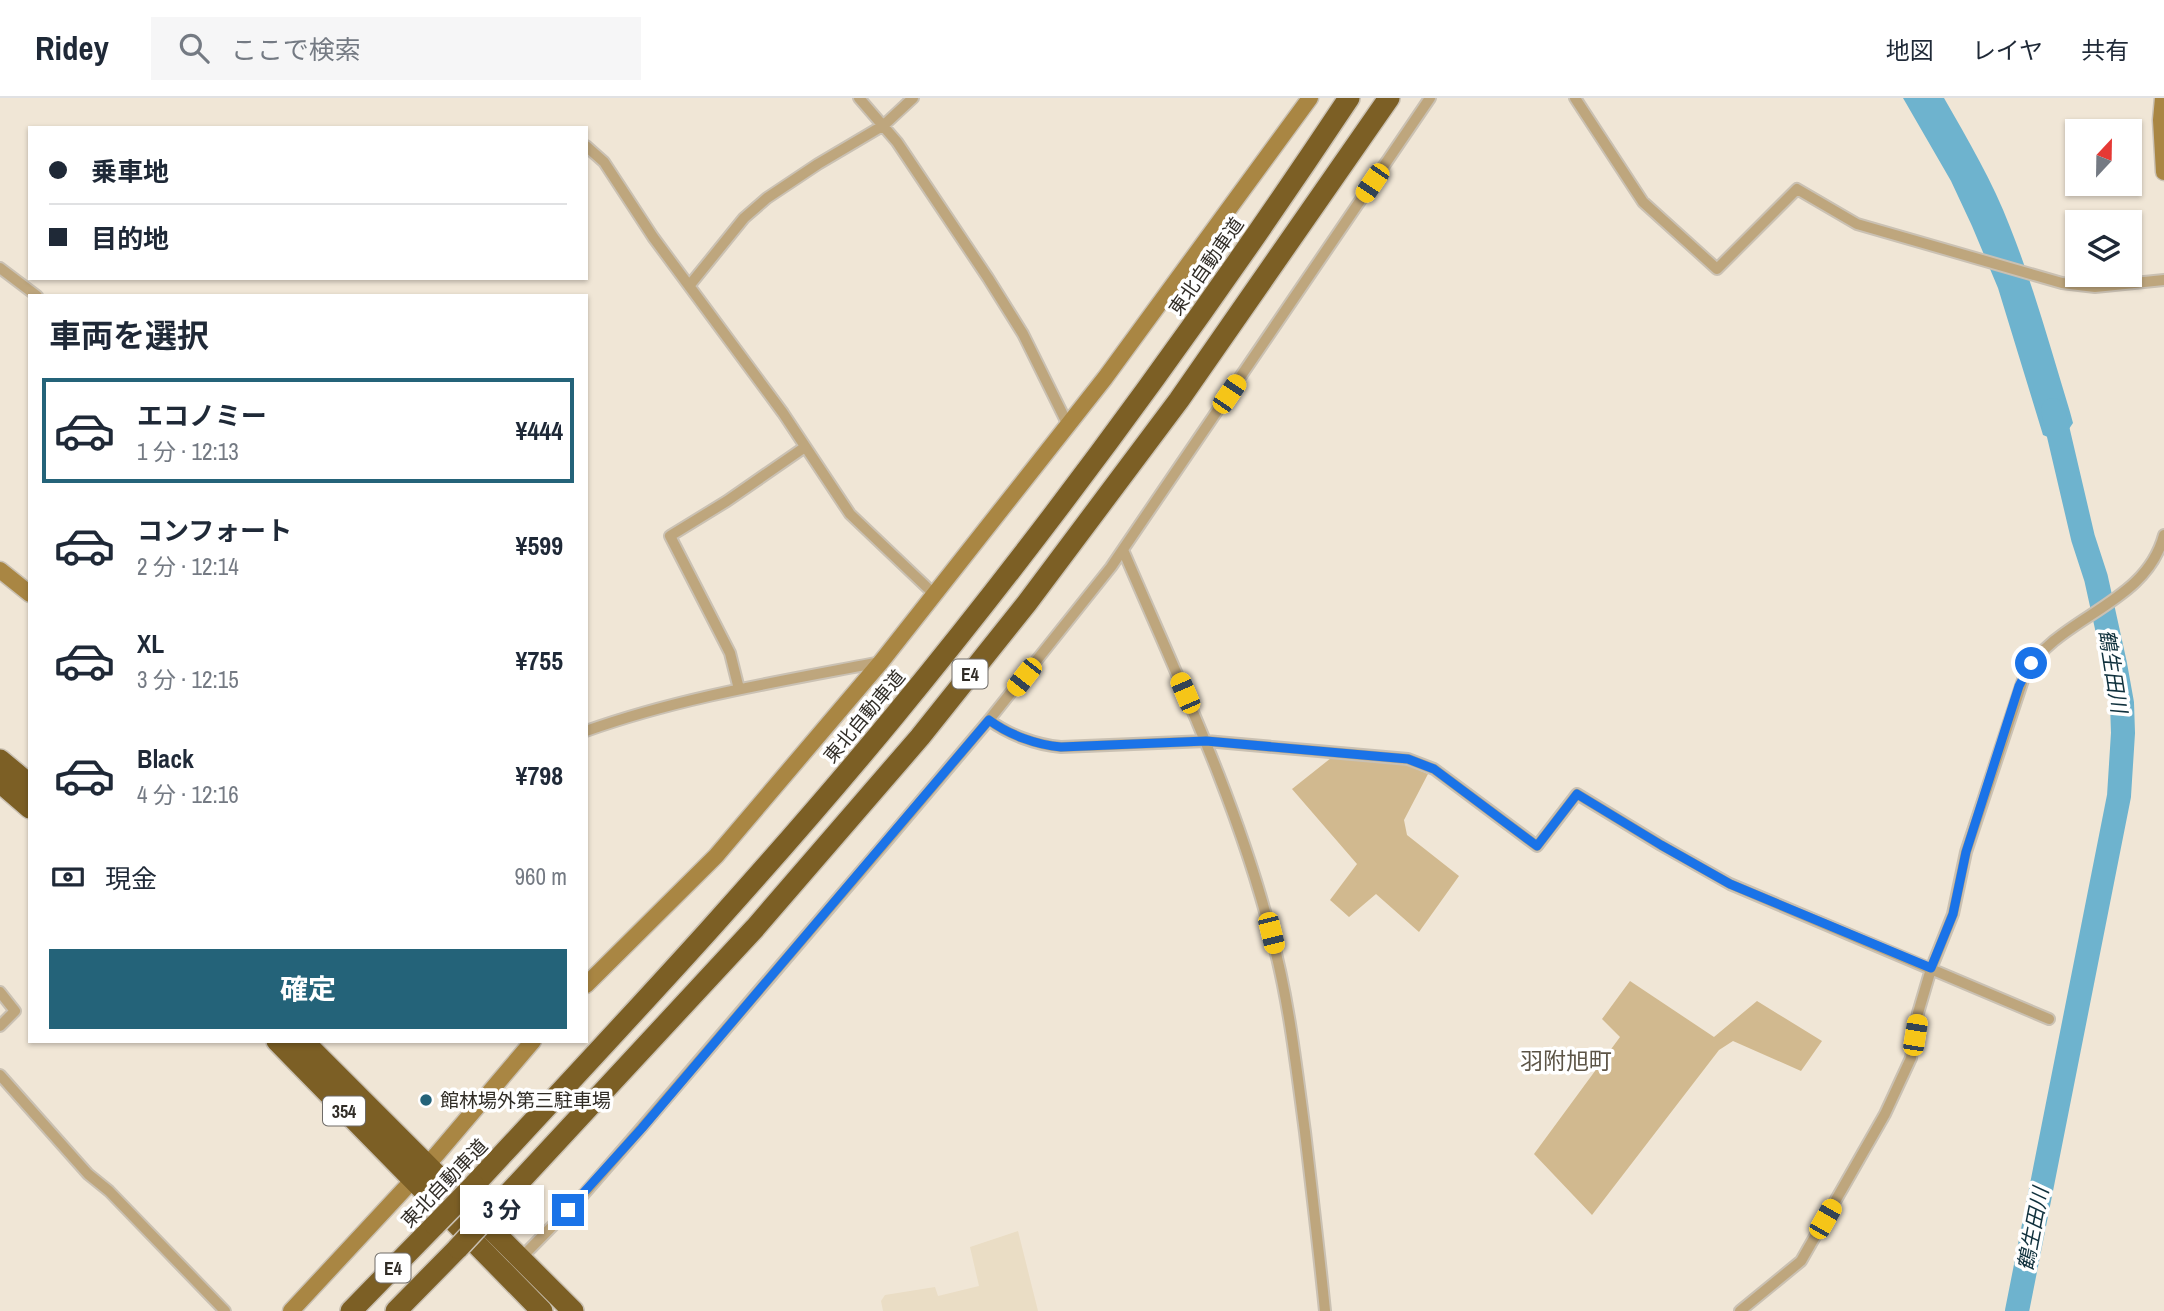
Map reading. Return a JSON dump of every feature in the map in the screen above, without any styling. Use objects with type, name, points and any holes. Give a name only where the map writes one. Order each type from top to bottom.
[{"type":"highway","name":"東北自動車道","points":[[351,1311],[474,1185],[688,954],[904,705],[1001,583],[1135,405],[1349,98]]},
{"type":"highway","name":"E4","points":[[396,1311],[755,929],[920,737],[1027,603],[1180,400],[1389,98]]},
{"type":"highway","points":[[0,760],[28,783]]},
{"type":"highway","points":[[0,782],[28,806]]},
{"type":"highway","name":"354","points":[[279,1043],[419,1173],[520,1259],[573,1311]]},
{"type":"highway","name":"354","points":[[305,1043],[536,1308]]},
{"type":"highway","points":[[411,1311],[458,1248]]},
{"type":"street","points":[[859,98],[884,125],[1010,313],[1068,425]]},
{"type":"street","points":[[689,286],[744,218],[767,198],[884,125],[913,98]]},
{"type":"street","points":[[588,983],[716,856],[881,663],[1105,378],[1310,98]]},
{"type":"street","points":[[520,1259],[637,1133],[989,720],[1123,550],[1430,98]]},
{"type":"street","points":[[1575,98],[1643,202],[1717,269],[1797,189],[1857,224],[2081,286],[2122,286],[2164,280]]},
{"type":"street","points":[[2162,98],[2164,172]]},
{"type":"street","points":[[588,148],[604,163],[653,237],[806,447],[850,514],[935,596]]},
{"type":"street","points":[[0,268],[34,294]]},
{"type":"street","points":[[739,689],[730,653],[670,536],[806,447]]},
{"type":"street","points":[[1740,1311],[1801,1261],[1878,1126],[1911,1058],[1918,1013],[1931,968],[1953,914],[1966,852],[2019,686],[2031,663],[2046,647],[2119,596],[2142,576],[2158,551],[2164,535]]},
{"type":"street","points":[[1123,550],[1206,741],[1241,834],[1271,933],[1285,992],[1295,1053],[1325,1311]]},
{"type":"street","points":[[0,570],[28,592]]},
{"type":"street","points":[[588,731],[619,720],[739,689],[881,663]]},
{"type":"street","points":[[989,720],[998,727],[1045,746],[1206,741],[1408,759],[1434,769],[1537,846],[1577,794],[1730,884],[2049,1019]]},
{"type":"street","points":[[0,992],[15,1011],[0,1026]]},
{"type":"street","points":[[290,1311],[419,1173],[531,1043]]},
{"type":"street","points":[[0,1075],[88,1174],[108,1191],[225,1311]]},
{"type":"shaded area","points":[[1331,758],[1407,765],[1428,774],[1404,820],[1407,835],[1459,876],[1419,932],[1376,894],[1349,917],[1330,900],[1357,864],[1292,789]]},
{"type":"shaded area","points":[[1630,981],[1714,1037],[1757,1001],[1822,1041],[1801,1071],[1733,1041],[1719,1050],[1592,1215],[1534,1154],[1620,1037],[1602,1019]]},
{"type":"shaded area","points":[[1018,1231],[1038,1311],[883,1311],[881,1301],[885,1295],[935,1287],[938,1296],[979,1286],[970,1247]]},
{"type":"water","points":[[1903,98],[1944,98],[1996,194],[2027,272],[2073,423],[2060,442],[2043,435],[1998,288],[1951,181]]},
{"type":"waterway","name":"鶴生田川","points":[[2017,1311],[2119,796],[2123,733],[2122,703],[2115,664],[2053,410]]},
{"type":"place","name":"館林場外第三駐車場","points":[[426,1100]]},
{"type":"district","name":"羽附旭町","points":[[1566,1060]]},
{"type":"route","points":[[568,1210],[642,1128],[989,720],[998,727],[1045,746],[1206,741],[1408,759],[1434,769],[1537,846],[1577,794],[1730,884],[1931,968],[1953,914],[1966,852],[2019,686],[2031,663]]}]
